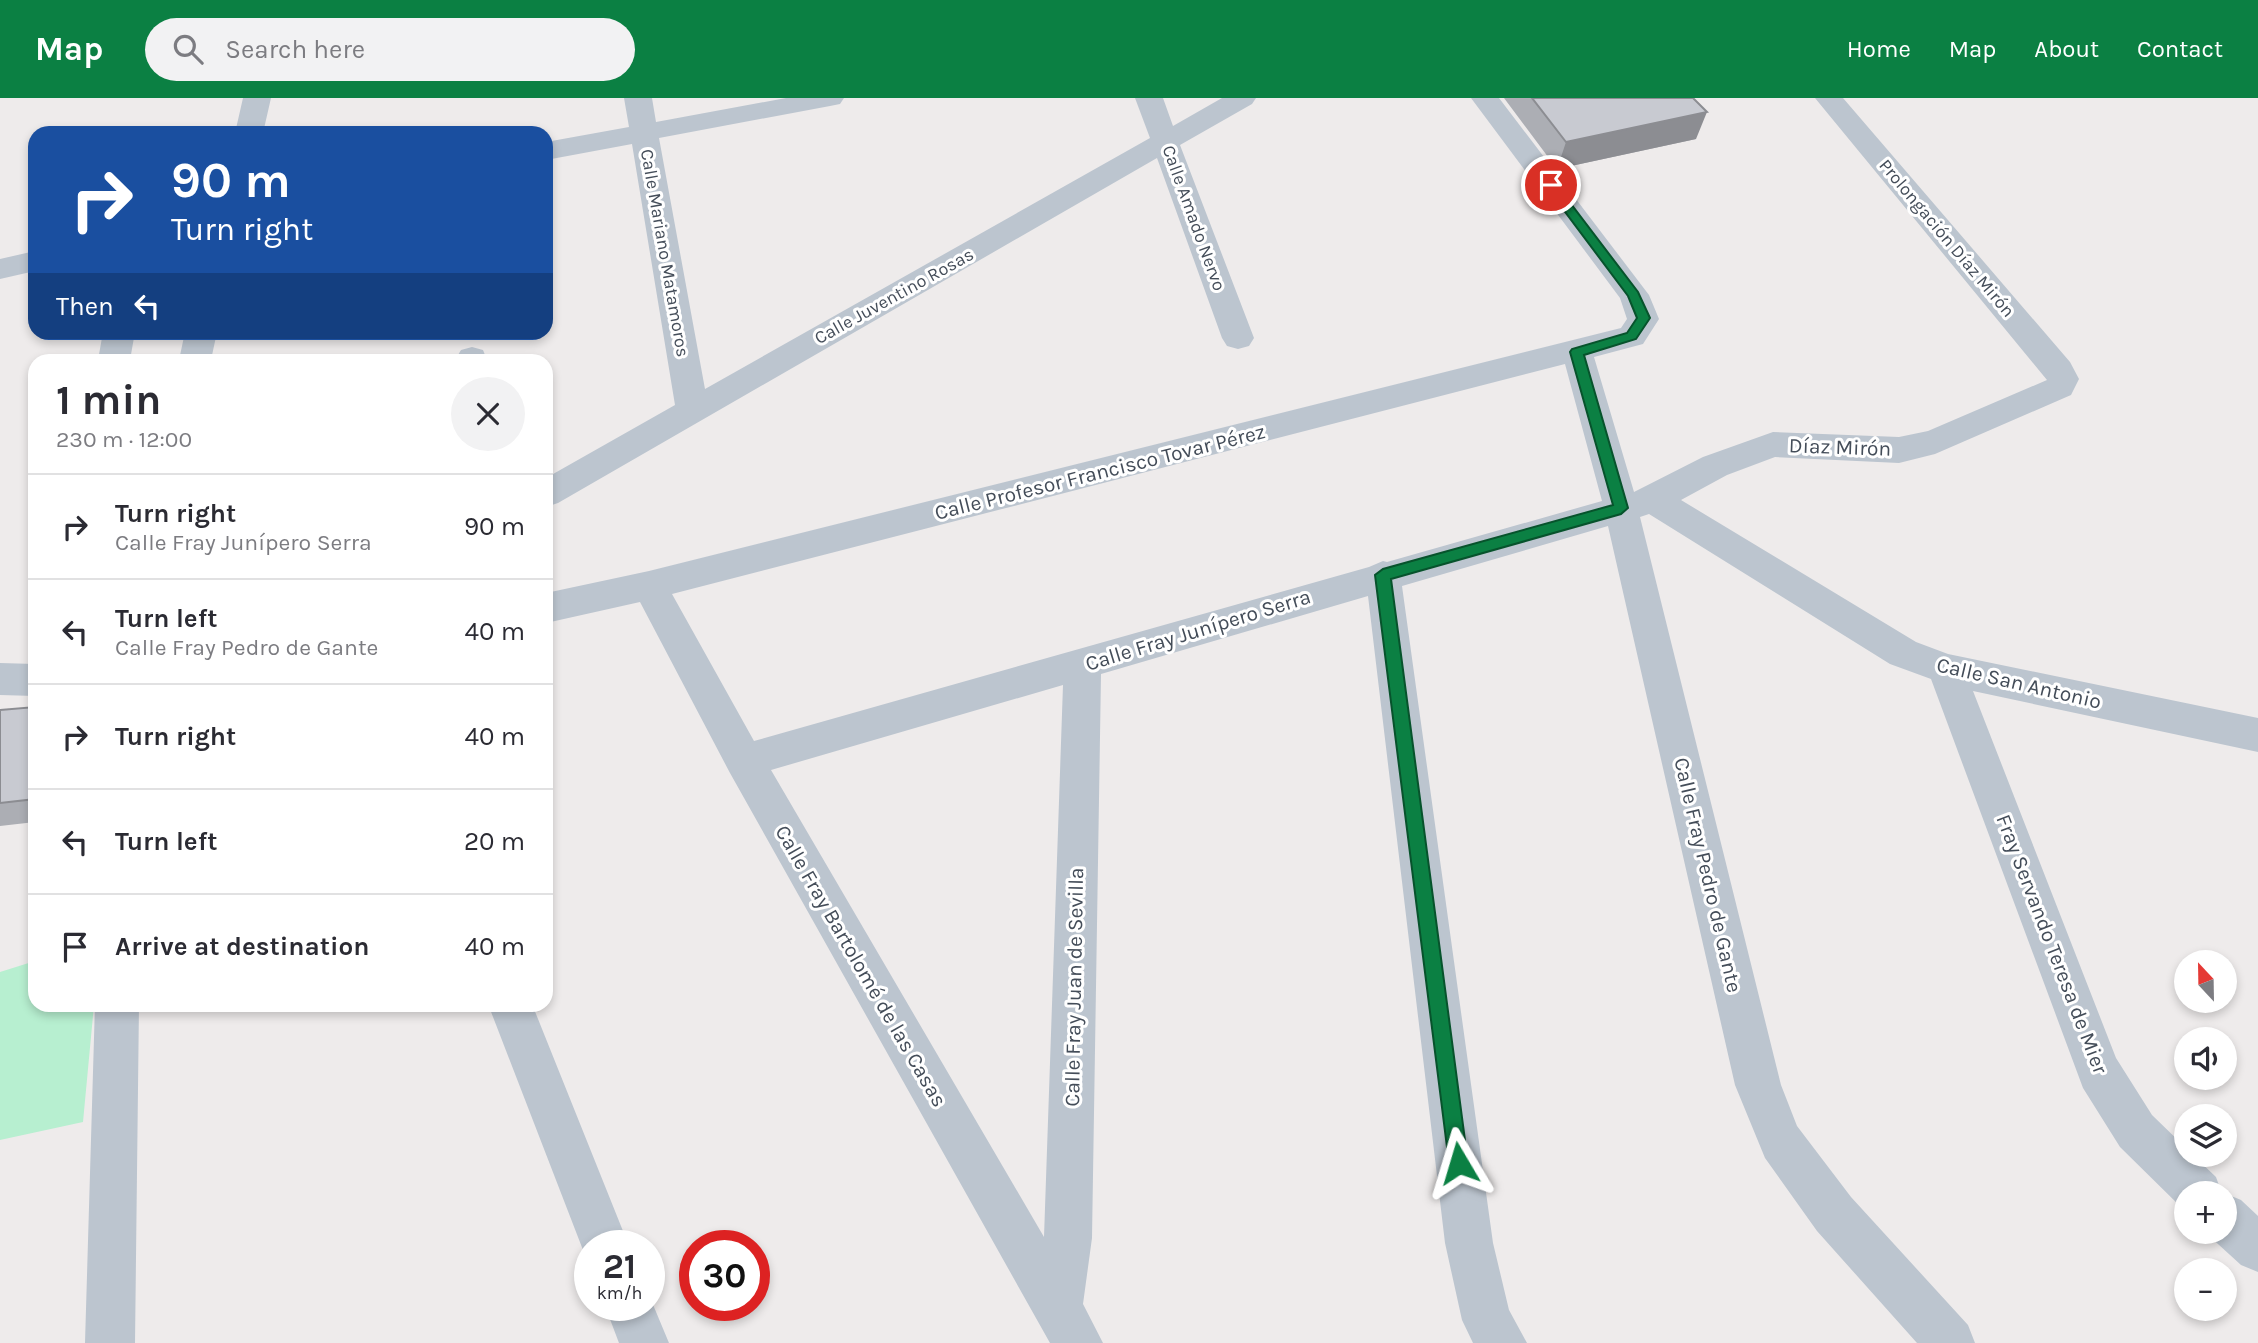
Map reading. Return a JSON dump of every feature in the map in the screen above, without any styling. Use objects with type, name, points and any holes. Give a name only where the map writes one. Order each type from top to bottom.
[{"type":"street","points":[[250,126],[257,98]]},
{"type":"street","name":"Calle Mariano Matamoros","points":[[638,98],[692,409]]},
{"type":"street","points":[[553,150],[830,98]]},
{"type":"street","name":"Calle Amado Nervo","points":[[1149,98],[1238,338]]},
{"type":"street","name":"Calle Juventino Rosas","points":[[553,490],[1242,98]]},
{"type":"street","name":"Calle Profesor Francisco Tovar Pérez","points":[[553,606],[649,585],[1632,336],[1643,318],[1634,295],[1485,98]]},
{"type":"street","name":"Prolongación Díaz Mirón","points":[[1829,98],[2059,370],[2063,379]]},
{"type":"street","points":[[0,269],[28,263]]},
{"type":"street","name":"Calle Fray Pedro de Gante","points":[[1577,352],[1637,504],[1758,1085],[1781,1142],[1834,1214],[1950,1343]]},
{"type":"street","name":"Díaz Mirón","points":[[1637,504],[1715,466],[1773,444],[1899,450],[1936,442],[2060,387],[2063,379]]},
{"type":"street","name":"Calle Fray Junípero Serra","points":[[744,761],[1637,504]]},
{"type":"street","name":"Calle San Antonio","points":[[1637,504],[1903,653],[1946,669],[2258,735]]},
{"type":"street","points":[[1383,575],[1469,1243],[1487,1320],[1502,1343]]},
{"type":"street","name":"Calle Fray Bartolomé de las Casas","points":[[649,585],[744,761],[1068,1326]]},
{"type":"street","name":"Calle Fray Juan de Sevilla","points":[[1068,1326],[1082,665]]},
{"type":"street","name":"Fray Servando Teresa de Mier","points":[[1946,669],[2099,1072],[2136,1131],[2186,1181]]},
{"type":"street","points":[[0,679],[28,680]]},
{"type":"street","points":[[110,1343],[117,1012]]},
{"type":"street","points":[[513,1012],[599,1230]]},
{"type":"street","points":[[2237,1229],[2258,1248]]},
{"type":"street","points":[[635,1321],[644,1343]]},
{"type":"green space","points":[[28,963],[28,1012],[93,1012],[83,1122],[0,1140],[0,972]]},
{"type":"building","points":[[1532,98],[1693,98],[1707,112],[1566,142]]},
{"type":"building","points":[[28,708],[28,800],[0,803],[0,710]]},
{"type":"route","points":[[1459,1163],[1383,575],[1621,508],[1577,352],[1632,336],[1643,318],[1634,295],[1551,185]]}]
